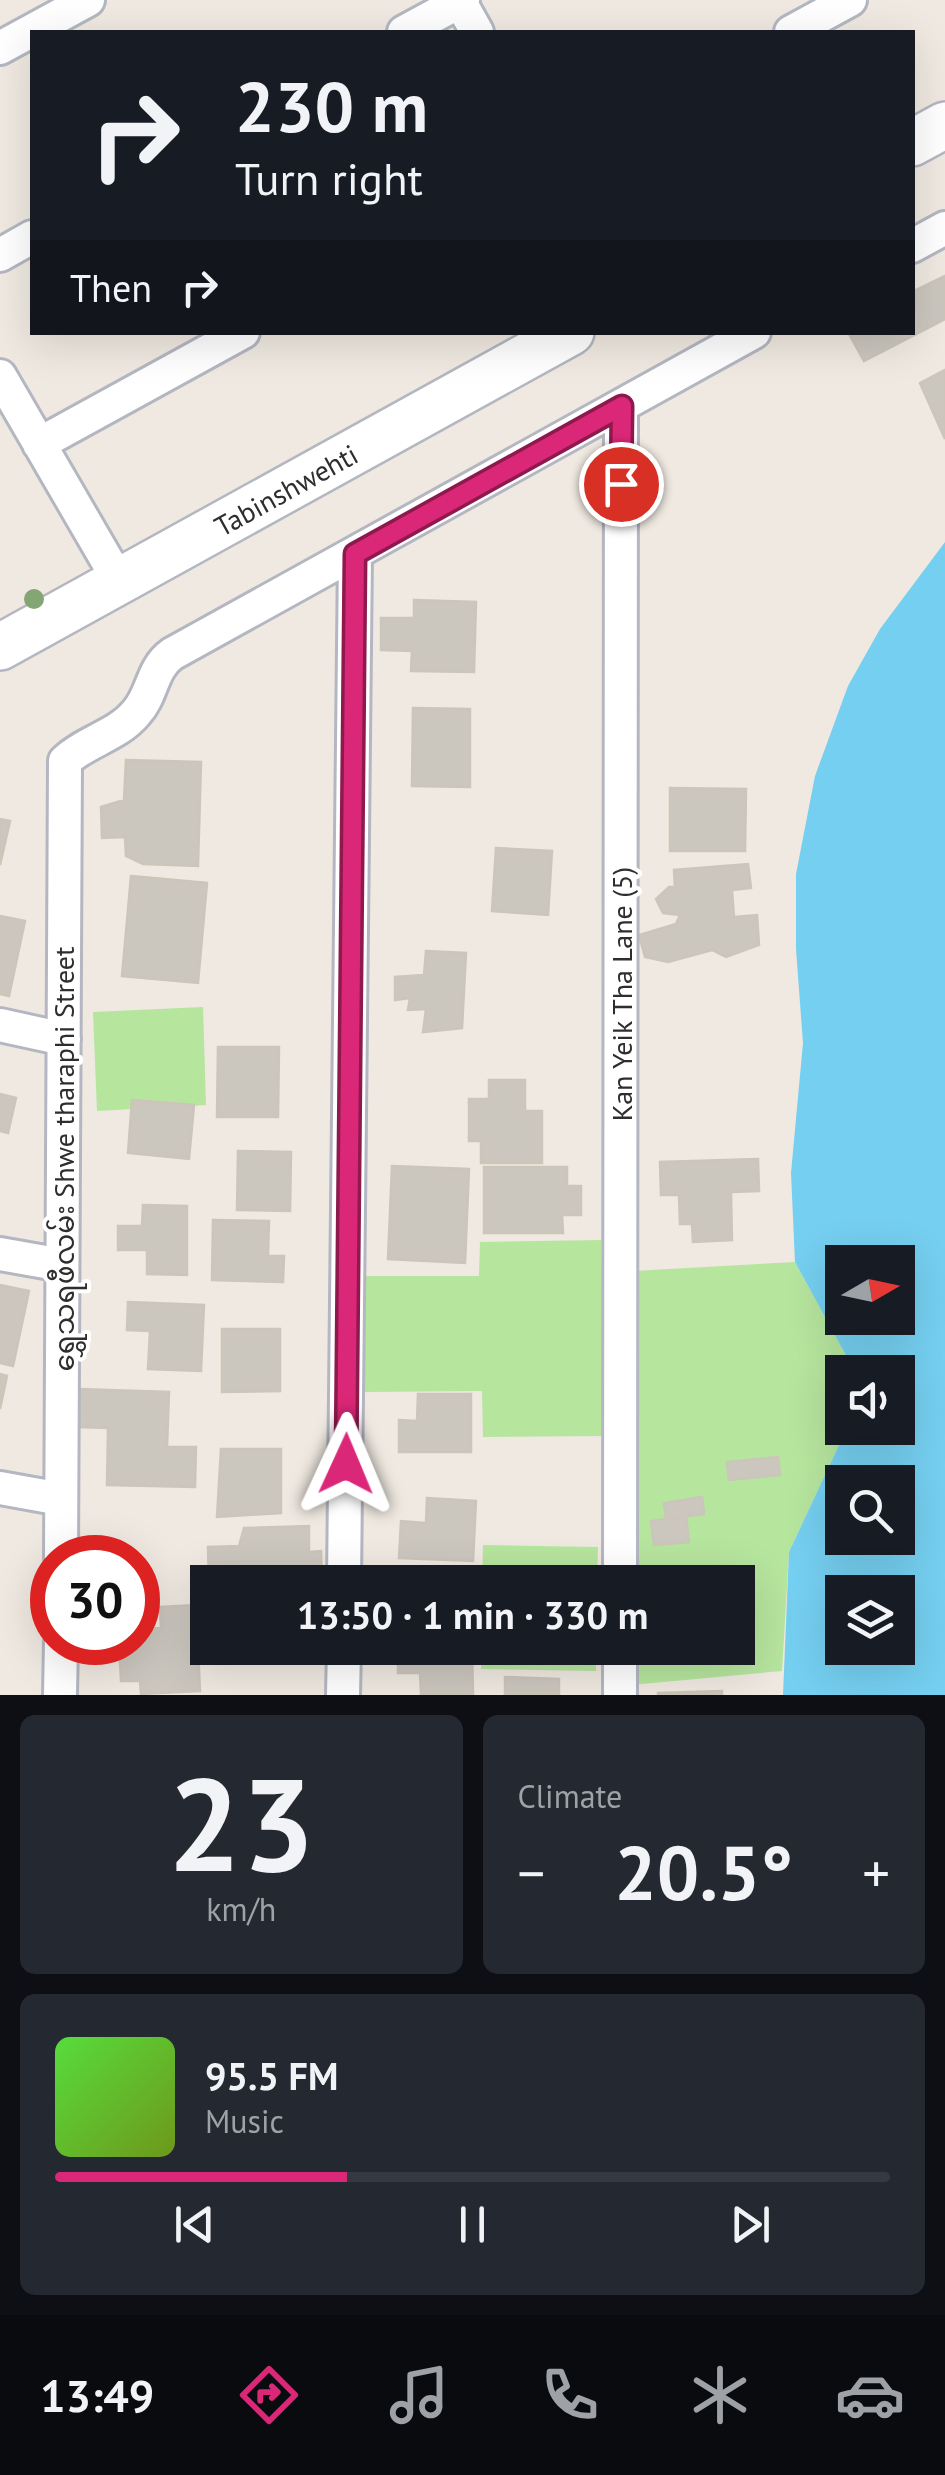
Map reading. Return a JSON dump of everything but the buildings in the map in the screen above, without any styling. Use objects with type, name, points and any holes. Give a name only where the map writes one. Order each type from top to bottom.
[{"type":"main road","points":[[915,141],[945,125]]},
{"type":"main road","name":"Tabinshwehti","points":[[0,646],[566,335]]},
{"type":"street","points":[[33,30],[88,0]]},
{"type":"street","points":[[795,30],[850,0]]},
{"type":"street","points":[[408,30],[461,1],[475,30]]},
{"type":"street","points":[[0,48],[30,32]]},
{"type":"street","points":[[915,244],[945,228]]},
{"type":"street","points":[[0,255],[30,238]]},
{"type":"street","points":[[39,444],[239,335]]},
{"type":"street","points":[[344,1565],[355,554],[749,335]]},
{"type":"street","points":[[0,376],[119,582]]},
{"type":"street","name":"Kan Yeik Tha Lane (5)","points":[[620,1565],[622,406]]},
{"type":"street","name":"ရွှေသရဖီလမ်း Shwe tharaphi Street","points":[[61,1535],[65,761],[135,715],[160,663],[355,554]]},
{"type":"street","points":[[0,1024],[64,1038]]},
{"type":"street","points":[[0,1254],[62,1265]]},
{"type":"street","points":[[0,1488],[61,1500]]},
{"type":"street","points":[[60,1665],[60,1695]]},
{"type":"street","points":[[343,1695],[344,1665]]},
{"type":"street","points":[[620,1665],[620,1695]]},
{"type":"green space","points":[[203,1007],[206,1105],[97,1111],[93,1012]]},
{"type":"green space","points":[[601,1240],[605,1436],[483,1437],[482,1391],[364,1392],[363,1276],[479,1276],[480,1242]]},
{"type":"green space","points":[[795,1262],[825,1317],[825,1335],[835,1335],[846,1355],[825,1355],[825,1445],[839,1445],[830,1465],[825,1465],[825,1475],[789,1552],[782,1671],[631,1685],[631,1665],[755,1665],[755,1565],[631,1565],[633,1271]]},
{"type":"green space","points":[[483,1545],[598,1547],[597,1565],[482,1565]]},
{"type":"green space","points":[[481,1665],[596,1665],[596,1671],[481,1669]]},
{"type":"water","points":[[945,542],[945,1695],[783,1695],[789,1552],[825,1475],[825,1555],[915,1555],[915,1465],[830,1465],[839,1445],[915,1445],[915,1355],[846,1355],[835,1335],[915,1335],[915,1245],[825,1245],[825,1317],[795,1262],[791,1173],[803,1043],[796,949],[796,874],[815,776],[848,686],[880,629]]},
{"type":"route","points":[[346,1464],[355,554],[622,406],[621,484]]}]
